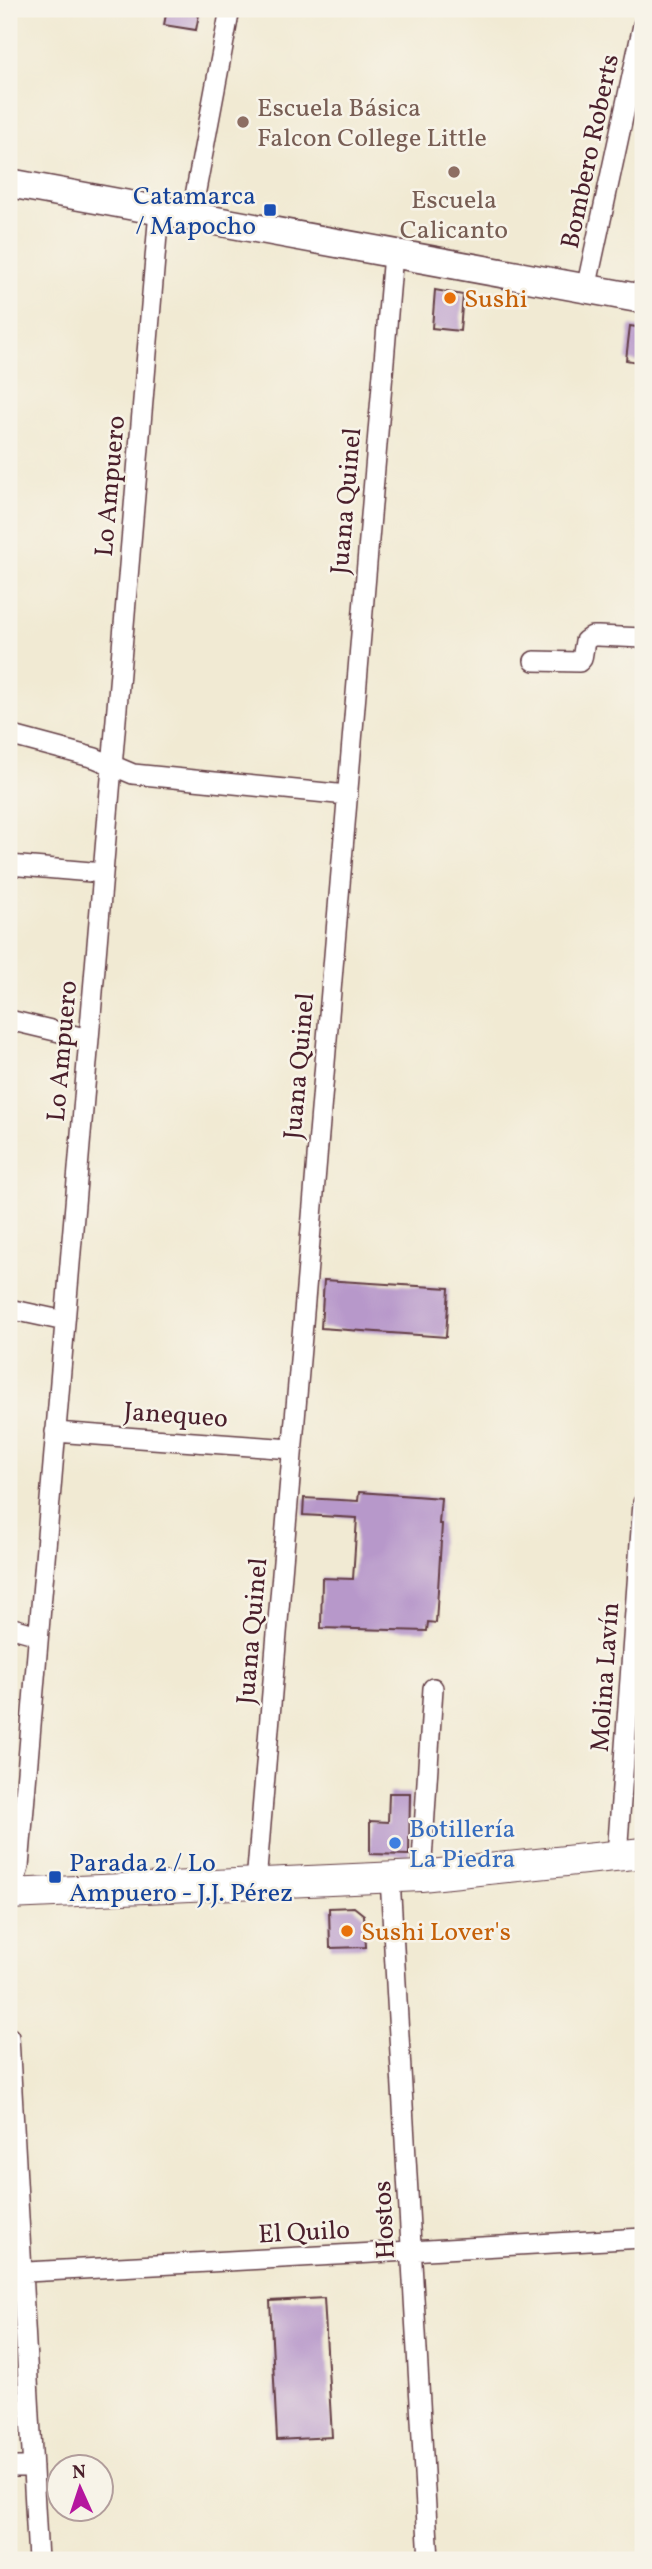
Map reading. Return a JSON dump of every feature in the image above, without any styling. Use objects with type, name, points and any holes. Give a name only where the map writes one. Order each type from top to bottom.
[{"type":"main road","points":[[9,183],[643,299]]},
{"type":"main road","points":[[9,1896],[421,1876],[630,1854]]},
{"type":"street","points":[[191,217],[230,9]]},
{"type":"street","name":"Bombero Roberts","points":[[586,289],[643,25]]},
{"type":"street","name":"Lo Ampuero","points":[[9,1896],[19,1867],[159,211]]},
{"type":"street","name":"Juana Quinel","points":[[256,1883],[393,254]]},
{"type":"street","points":[[534,661],[579,662],[585,641],[593,636],[643,638]]},
{"type":"street","points":[[9,735],[95,758],[133,774],[347,795]]},
{"type":"street","points":[[9,865],[103,873]]},
{"type":"street","points":[[9,1020],[89,1039]]},
{"type":"street","points":[[9,1309],[65,1321]]},
{"type":"street","name":"Janequeo","points":[[55,1432],[292,1449]]},
{"type":"street","name":"Molina Lavín","points":[[630,1854],[643,1503]]},
{"type":"street","points":[[9,1627],[38,1635]]},
{"type":"street","points":[[421,1876],[433,1688]]},
{"type":"street","name":"Hostos","points":[[390,1878],[429,2560]]},
{"type":"street","points":[[9,2037],[15,2273],[33,2468],[38,2560]]},
{"type":"street","name":"El Quilo","points":[[15,2273],[643,2238]]},
{"type":"street","points":[[9,2467],[33,2468]]},
{"type":"building","points":[[167,9],[200,9],[196,30],[164,25]]},
{"type":"building","points":[[435,290],[463,295],[460,331],[432,328]]},
{"type":"building","points":[[630,326],[643,328],[643,363],[626,360]]},
{"type":"building","points":[[324,1280],[449,1288],[446,1337],[321,1328]]},
{"type":"building","points":[[359,1492],[441,1498],[436,1623],[428,1622],[427,1631],[321,1628],[322,1578],[353,1579],[357,1518],[303,1515],[304,1498],[358,1501]]},
{"type":"building","points":[[389,1793],[410,1793],[409,1855],[370,1854],[370,1821],[388,1822]]},
{"type":"building","name":"Sushi Lover's","points":[[354,1907],[364,1915],[366,1947],[330,1948],[329,1908]]},
{"type":"building","points":[[324,2298],[332,2437],[277,2440],[270,2301]]},
{"type":"place","name":"Escuela Básica Falcon College Little","points":[[243,122]]},
{"type":"place","name":"Escuela Calicanto","points":[[454,172]]},
{"type":"place","name":"Catamarca / Mapocho","points":[[270,210]]},
{"type":"place","name":"Sushi","points":[[450,298]]},
{"type":"place","name":"Botillería La Piedra","points":[[395,1843]]},
{"type":"place","name":"Parada 2 / Lo Ampuero - J.J. Pérez","points":[[55,1877]]},
{"type":"place","name":"Sushi Lover's","points":[[347,1931]]}]
